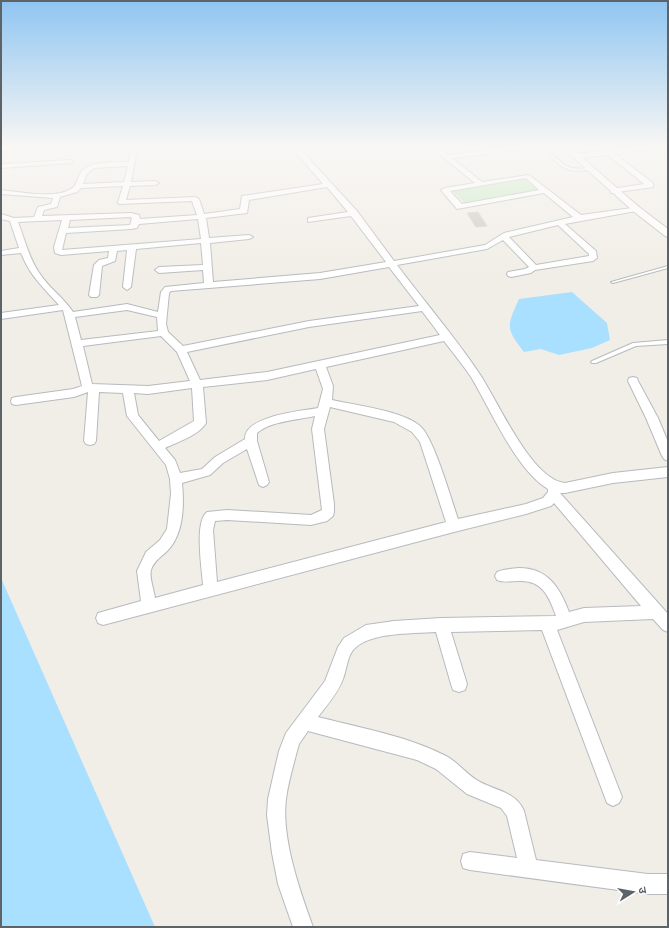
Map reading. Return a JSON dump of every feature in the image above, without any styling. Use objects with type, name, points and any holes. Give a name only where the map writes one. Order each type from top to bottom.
[{"type":"street","points":[[1,192],[32,195],[57,195],[74,191]]},
{"type":"street","points":[[124,191],[122,202],[192,198],[196,201],[202,217],[206,240],[206,267],[209,285]]},
{"type":"street","points":[[136,222],[202,217],[244,211],[245,198],[288,191]]},
{"type":"street","points":[[334,191],[354,213],[475,375],[515,445],[539,475],[548,483],[622,575],[668,625]]},
{"type":"street","points":[[446,191],[460,207],[545,192],[579,218]]},
{"type":"street","points":[[614,191],[668,234]]},
{"type":"street","points":[[36,219],[41,209],[54,206],[57,195]]},
{"type":"street","points":[[157,447],[192,429],[200,422],[197,384],[181,350],[163,333],[161,324],[164,295],[168,289],[320,276],[486,247],[493,245],[496,240],[504,236],[559,222],[636,209]]},
{"type":"street","points":[[311,220],[354,213]]},
{"type":"street","points":[[1,216],[13,220],[136,216],[136,222],[134,226],[131,227],[63,231]]},
{"type":"street","points":[[67,218],[58,247],[58,251],[61,253],[249,237]]},
{"type":"street","points":[[13,220],[24,250],[36,276],[68,311],[76,344],[91,388],[90,441]]},
{"type":"street","points":[[511,274],[528,271],[533,268],[593,258],[593,253],[559,222]]},
{"type":"street","points":[[504,236],[531,263],[533,268]]},
{"type":"street","points":[[127,287],[132,246]]},
{"type":"street","points":[[94,295],[98,265],[102,262],[111,260],[113,248]]},
{"type":"street","points":[[1,253],[24,250]]},
{"type":"street","points":[[159,270],[206,267]]},
{"type":"street","points":[[1,316],[127,307],[147,313],[162,315]]},
{"type":"street","points":[[181,350],[309,324],[425,308]]},
{"type":"street","points":[[76,344],[163,333]]},
{"type":"street","points":[[16,401],[74,393],[91,388],[128,391],[148,390],[267,376],[446,337]]},
{"type":"street","points":[[210,589],[206,530],[208,519],[212,516],[227,515],[311,520],[322,517],[328,512],[318,429],[323,407],[328,396],[328,389],[320,365]]},
{"type":"street","points":[[633,381],[652,418],[668,456]]},
{"type":"street","points":[[128,391],[133,416],[171,464],[176,479],[177,494],[173,530],[164,544],[151,556],[144,571],[149,606]]},
{"type":"street","points":[[262,482],[250,436],[252,430],[262,424],[323,407],[389,417],[407,423],[416,429],[425,441],[454,526]]},
{"type":"street","points":[[176,479],[206,472],[219,460],[251,441]]},
{"type":"street","points":[[103,618],[210,589],[539,505],[547,502],[554,491],[565,488],[613,478],[668,472]]},
{"type":"street","points":[[502,576],[528,575],[538,577],[554,594],[566,621]]},
{"type":"street","points":[[303,927],[288,884],[281,853],[276,815],[277,799],[292,739],[331,686],[336,676],[343,652],[348,643],[356,637],[379,629],[441,625],[546,624],[566,621],[584,615],[657,612]]},
{"type":"street","points":[[546,624],[613,797]]},
{"type":"street","points":[[441,625],[459,684]]},
{"type":"street","points":[[304,722],[419,752],[442,763],[473,788],[507,802],[515,812],[529,869]]},
{"type":"street","points":[[470,861],[648,884],[668,884]]},
{"type":"lane","points":[[613,282],[668,267]]},
{"type":"lane","points":[[594,362],[635,344],[668,342]]},
{"type":"green space","points":[[452,191],[531,191],[465,203]]},
{"type":"water","points":[[572,292],[607,323],[610,340],[592,348],[559,355],[541,349],[524,352],[511,332],[510,327],[510,321],[519,299]]},
{"type":"water","points":[[1,578],[155,927],[1,927]]},
{"type":"building","points":[[478,212],[487,226],[476,227],[467,213]]}]
